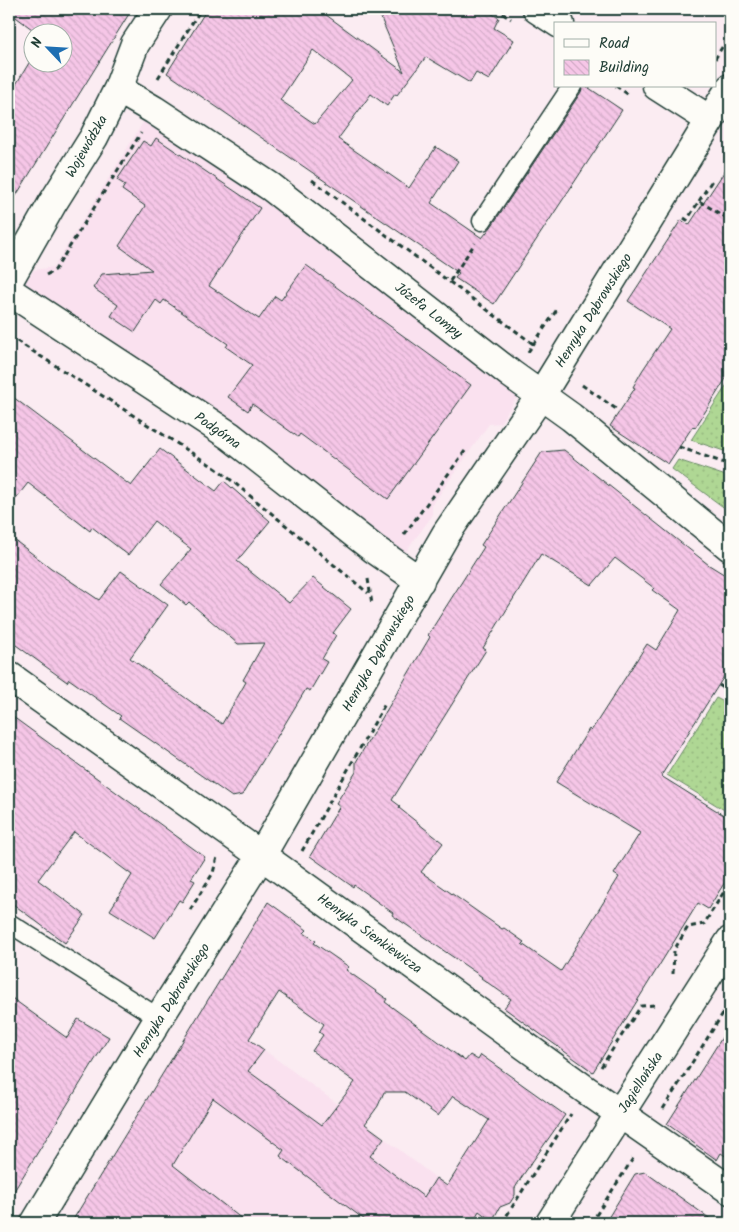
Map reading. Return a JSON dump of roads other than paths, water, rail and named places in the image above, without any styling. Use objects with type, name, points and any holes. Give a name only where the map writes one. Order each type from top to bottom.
[{"type":"street","name":"Wojewódzka","points":[[9,280],[52,204],[94,137],[118,89],[135,44],[158,9]]},
{"type":"street","points":[[537,9],[557,22]]},
{"type":"street","points":[[660,88],[710,120]]},
{"type":"street","name":"Henryka Dąbrowskiego","points":[[35,1223],[159,1018],[261,856],[446,534],[541,394],[730,88]]},
{"type":"street","name":"Józefa Lompy","points":[[118,89],[154,110],[271,187],[511,374],[571,416],[730,547]]},
{"type":"street","name":"Podgórna","points":[[9,291],[230,436],[374,549],[420,581]]},
{"type":"street","name":"Henryka Sienkiewicza","points":[[9,676],[586,1090],[730,1190]]},
{"type":"street","name":"Jagiellońska","points":[[550,1223],[630,1119],[730,941]]},
{"type":"lane","points":[[482,221],[571,88]]},
{"type":"lane","points":[[9,923],[159,1018]]}]
